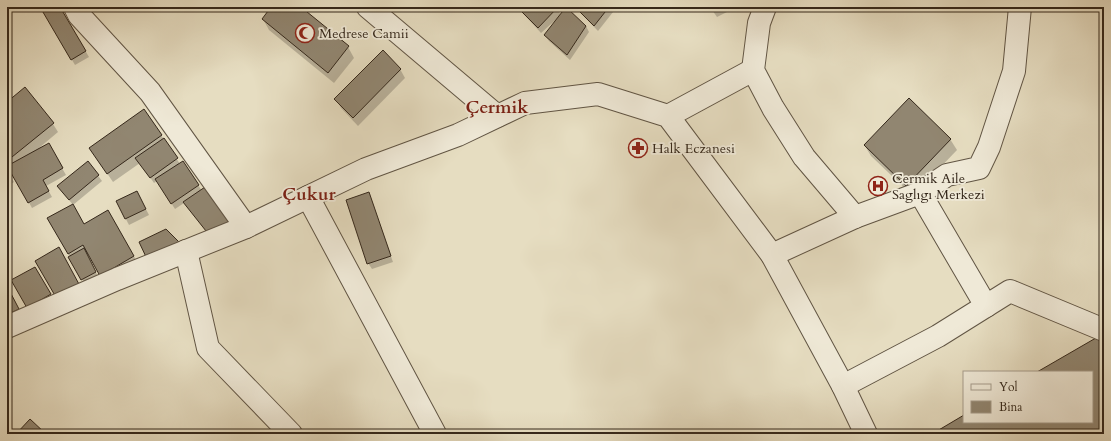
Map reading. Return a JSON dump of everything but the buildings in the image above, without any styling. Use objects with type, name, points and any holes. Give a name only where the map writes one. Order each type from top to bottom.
[{"type":"street","points":[[74,7],[79,15],[150,92],[246,227]]},
{"type":"street","points":[[368,7],[497,116]]},
{"type":"street","points":[[765,7],[759,23],[753,70],[773,108],[804,157],[855,217]]},
{"type":"street","points":[[772,255],[855,217],[920,193],[947,175],[979,168],[989,147],[1014,71],[1020,7]]},
{"type":"street","points":[[668,116],[753,70]]},
{"type":"street","points":[[7,327],[117,279],[246,227],[366,169],[458,135],[525,103],[598,94],[668,116],[772,255],[843,386],[866,434]]},
{"type":"street","points":[[920,193],[986,306]]},
{"type":"street","points":[[308,197],[435,434]]},
{"type":"street","points":[[186,251],[208,348],[291,434]]},
{"type":"street","points":[[843,386],[938,336],[1010,291],[1104,330]]},
{"type":"place","name":"Medrese Camii","points":[[305,33]]},
{"type":"place","name":"Halk Eczanesi","points":[[638,148]]},
{"type":"place","name":"Cermik Aile Saglıgı Merkezi","points":[[878,186]]},
{"type":"district","name":"Çermik","points":[[497,107]]},
{"type":"district","name":"Çukur","points":[[309,194]]}]
